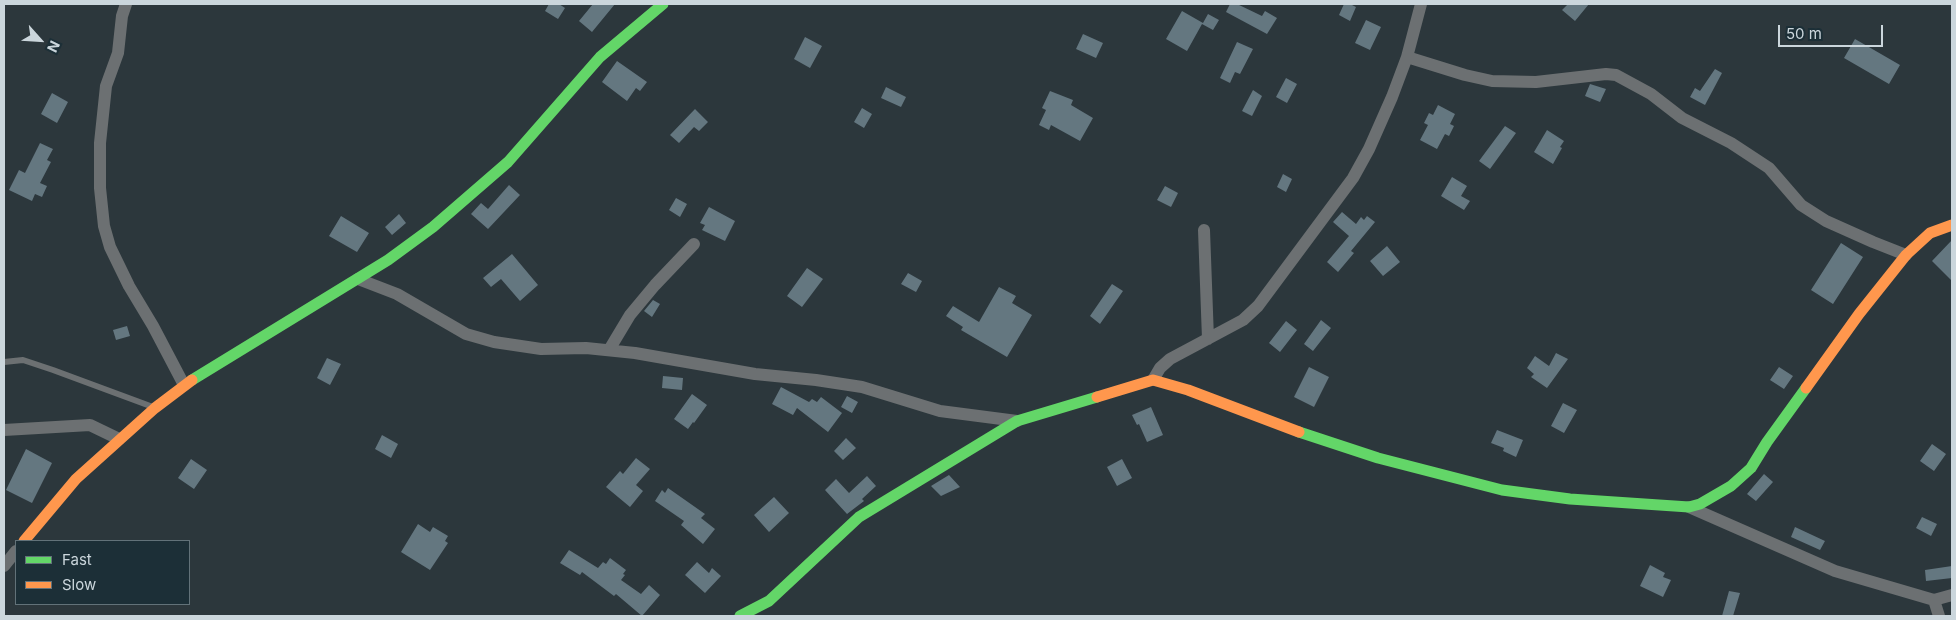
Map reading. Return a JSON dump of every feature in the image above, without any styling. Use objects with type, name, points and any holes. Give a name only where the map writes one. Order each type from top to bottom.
[{"type":"street","points":[[126,4],[122,16],[118,53],[106,86],[100,143],[100,188],[104,226],[110,246],[118,262],[184,385]]},
{"type":"street","points":[[25,540],[76,479],[155,408],[184,385],[388,260],[433,227],[508,162],[587,70],[663,4]]},
{"type":"street","points":[[1153,380],[1160,368],[1170,359],[1243,320],[1258,306],[1353,178],[1392,97],[1407,57],[1421,4]]},
{"type":"street","points":[[1407,57],[1492,81],[1536,82],[1606,74],[1616,75],[1650,94],[1682,118],[1730,143],[1769,168],[1801,204],[1826,221],[1906,255]]},
{"type":"street","points":[[740,616],[769,601],[859,517],[1016,421],[1153,380],[1188,390],[1335,445],[1502,490],[1570,499],[1689,507],[1700,504],[1731,486],[1751,468],[1767,442],[1859,314],[1906,255],[1930,233],[1952,225]]},
{"type":"street","points":[[1204,230],[1208,339]]},
{"type":"street","points":[[609,350],[630,315],[655,285],[694,244]]},
{"type":"street","points":[[358,279],[398,294],[466,334],[485,340],[541,349],[586,348],[609,350],[755,374],[862,387],[940,410],[1016,421]]},
{"type":"street","points":[[4,430],[90,425],[119,440]]},
{"type":"street","points":[[1689,507],[1835,571],[1934,600],[1952,595]]},
{"type":"street","points":[[4,566],[15,552]]},
{"type":"street","points":[[1934,600],[1939,616]]},
{"type":"lane","points":[[4,362],[24,360],[155,408]]},
{"type":"building","points":[[549,4],[559,4],[565,8],[558,19],[545,11]]},
{"type":"building","points":[[593,4],[615,4],[592,32],[579,21]]},
{"type":"building","points":[[1230,4],[1237,4],[1262,16],[1265,11],[1277,18],[1267,34],[1226,12]]},
{"type":"building","points":[[1344,4],[1356,7],[1350,21],[1339,15]]},
{"type":"building","points":[[1568,4],[1589,4],[1575,21],[1562,10]]},
{"type":"building","points":[[1182,11],[1203,23],[1208,14],[1219,20],[1213,30],[1202,24],[1187,51],[1166,39]]},
{"type":"building","points":[[1366,20],[1381,27],[1370,50],[1355,43]]},
{"type":"building","points":[[1083,34],[1103,43],[1096,58],[1076,49]]},
{"type":"building","points":[[805,37],[822,46],[810,68],[794,59]]},
{"type":"building","points":[[1855,39],[1900,65],[1889,84],[1844,58]]},
{"type":"building","points":[[1237,42],[1253,49],[1240,74],[1235,72],[1230,83],[1220,78]]},
{"type":"building","points":[[617,61],[647,82],[640,91],[636,88],[627,101],[602,82]]},
{"type":"building","points":[[1715,69],[1722,73],[1705,105],[1690,97],[1695,88],[1700,91]]},
{"type":"building","points":[[1286,78],[1297,84],[1287,103],[1276,97]]},
{"type":"building","points":[[1590,84],[1606,89],[1600,102],[1585,96]]},
{"type":"building","points":[[886,87],[906,97],[901,107],[881,98]]},
{"type":"building","points":[[1253,90],[1262,96],[1252,116],[1242,111]]},
{"type":"building","points":[[1050,91],[1073,100],[1071,105],[1093,118],[1080,141],[1051,125],[1049,130],[1039,125],[1046,110],[1042,108]]},
{"type":"building","points":[[52,93],[68,102],[57,123],[41,114]]},
{"type":"building","points":[[1438,105],[1455,114],[1450,124],[1454,126],[1449,136],[1445,134],[1437,149],[1420,140],[1428,125],[1424,123],[1429,113],[1433,115]]},
{"type":"building","points":[[862,108],[872,114],[864,128],[854,122]]},
{"type":"building","points":[[695,109],[708,122],[699,131],[694,127],[679,143],[670,135]]},
{"type":"building","points":[[1505,126],[1516,133],[1490,169],[1479,161]]},
{"type":"building","points":[[1547,130],[1564,141],[1553,164],[1534,152]]},
{"type":"building","points":[[40,143],[53,149],[47,160],[51,162],[40,183],[47,186],[42,197],[35,194],[32,201],[9,190],[19,170],[25,173]]},
{"type":"building","points":[[1283,174],[1292,179],[1286,192],[1277,187]]},
{"type":"building","points":[[1452,177],[1467,186],[1461,196],[1470,201],[1464,210],[1441,196]]},
{"type":"building","points":[[509,185],[520,195],[488,229],[471,214],[481,203],[488,209]]},
{"type":"building","points":[[1165,186],[1178,193],[1171,207],[1157,200]]},
{"type":"building","points":[[676,198],[687,204],[680,217],[669,210]]},
{"type":"building","points":[[709,207],[735,221],[725,241],[702,230],[705,225],[700,223]]},
{"type":"building","points":[[1342,212],[1356,224],[1361,217],[1364,220],[1367,216],[1375,222],[1351,251],[1354,253],[1338,272],[1327,262],[1349,236],[1333,222]]},
{"type":"building","points":[[399,214],[406,223],[392,235],[385,227]]},
{"type":"building","points":[[341,216],[369,233],[357,252],[329,236]]},
{"type":"building","points":[[1952,240],[1952,281],[1932,261]]},
{"type":"building","points":[[1841,243],[1863,257],[1833,304],[1811,290]]},
{"type":"building","points":[[1387,246],[1400,262],[1383,276],[1370,261]]},
{"type":"building","points":[[512,254],[538,285],[520,301],[501,279],[491,287],[483,278]]},
{"type":"building","points":[[807,268],[823,279],[802,307],[787,296]]},
{"type":"building","points":[[908,273],[922,281],[916,292],[901,284]]},
{"type":"building","points":[[1112,284],[1123,291],[1100,324],[1090,316]]},
{"type":"building","points":[[999,287],[1016,296],[1012,303],[1032,315],[1007,357],[961,330],[963,327],[946,316],[953,306],[979,322]]},
{"type":"building","points":[[653,300],[660,304],[652,317],[644,311]]},
{"type":"building","points":[[1321,320],[1331,328],[1313,351],[1304,344]]},
{"type":"building","points":[[1286,321],[1297,330],[1280,352],[1269,343]]},
{"type":"building","points":[[127,326],[130,336],[116,340],[113,330]]},
{"type":"building","points":[[1556,353],[1568,359],[1547,388],[1531,377],[1534,374],[1527,368],[1535,356],[1549,366]]},
{"type":"building","points":[[327,358],[341,364],[330,385],[317,378]]},
{"type":"building","points":[[1309,367],[1329,377],[1314,407],[1294,397]]},
{"type":"building","points":[[1779,367],[1793,376],[1784,389],[1770,380]]},
{"type":"building","points":[[663,376],[683,378],[682,390],[662,388]]},
{"type":"building","points":[[781,387],[809,402],[812,399],[817,402],[821,397],[842,413],[828,432],[797,408],[793,415],[772,404]]},
{"type":"building","points":[[692,394],[707,405],[688,429],[674,419]]},
{"type":"building","points":[[847,396],[858,402],[852,413],[841,407]]},
{"type":"building","points":[[1563,403],[1577,410],[1564,433],[1551,426]]},
{"type":"building","points":[[1151,407],[1163,435],[1147,442],[1139,424],[1137,425],[1132,415]]},
{"type":"building","points":[[1497,430],[1523,440],[1516,457],[1503,451],[1504,448],[1491,443]]},
{"type":"building","points":[[382,435],[398,444],[391,458],[375,449]]},
{"type":"building","points":[[846,438],[856,448],[843,460],[834,451]]},
{"type":"building","points":[[1932,444],[1946,454],[1934,471],[1920,461]]},
{"type":"building","points":[[26,449],[52,463],[32,503],[6,490]]},
{"type":"building","points":[[636,458],[650,469],[636,485],[643,491],[630,507],[606,487],[620,471],[623,474]]},
{"type":"building","points":[[191,459],[207,470],[194,489],[178,478]]},
{"type":"building","points":[[1122,459],[1132,478],[1117,486],[1107,467]]},
{"type":"building","points":[[1764,474],[1773,482],[1756,501],[1747,494]]},
{"type":"building","points":[[949,475],[960,487],[941,496],[931,486]]},
{"type":"building","points":[[867,476],[876,486],[862,499],[864,501],[847,514],[825,490],[836,479],[849,493]]},
{"type":"building","points":[[668,488],[705,514],[701,518],[715,529],[703,544],[681,525],[684,521],[655,501],[662,490],[665,493]]},
{"type":"building","points":[[774,497],[789,513],[769,532],[754,515]]},
{"type":"building","points":[[1922,517],[1937,524],[1931,536],[1916,528]]},
{"type":"building","points":[[418,524],[430,532],[433,527],[448,536],[445,541],[448,543],[430,570],[401,552]]},
{"type":"building","points":[[1795,527],[1825,541],[1820,550],[1791,537]]},
{"type":"building","points":[[569,550],[598,568],[603,562],[606,564],[610,558],[626,570],[621,580],[641,594],[649,585],[660,595],[642,616],[616,594],[614,596],[582,572],[580,575],[560,563]]},
{"type":"building","points":[[697,562],[709,573],[712,568],[721,576],[705,593],[685,575]]},
{"type":"building","points":[[1650,565],[1665,573],[1663,577],[1671,580],[1663,597],[1640,586]]},
{"type":"building","points":[[1952,566],[1952,578],[1926,581],[1925,570]]},
{"type":"building","points":[[1729,591],[1740,593],[1733,616],[1722,616]]},
{"type":"traffic: fast","points":[[192,380],[388,260],[433,227],[508,162],[600,57],[663,4]]},
{"type":"traffic: fast","points":[[1299,432],[1378,458],[1502,490],[1570,499],[1689,507],[1700,504],[1731,486],[1751,468],[1767,442],[1806,388]]},
{"type":"traffic: fast","points":[[740,616],[769,601],[859,517],[1017,421],[1097,397]]},
{"type":"traffic: slow","points":[[1806,388],[1859,314],[1906,255],[1930,233],[1952,225]]},
{"type":"traffic: slow","points":[[25,540],[76,479],[155,408],[192,380]]},
{"type":"traffic: slow","points":[[1097,397],[1153,380],[1188,390],[1299,432]]}]
